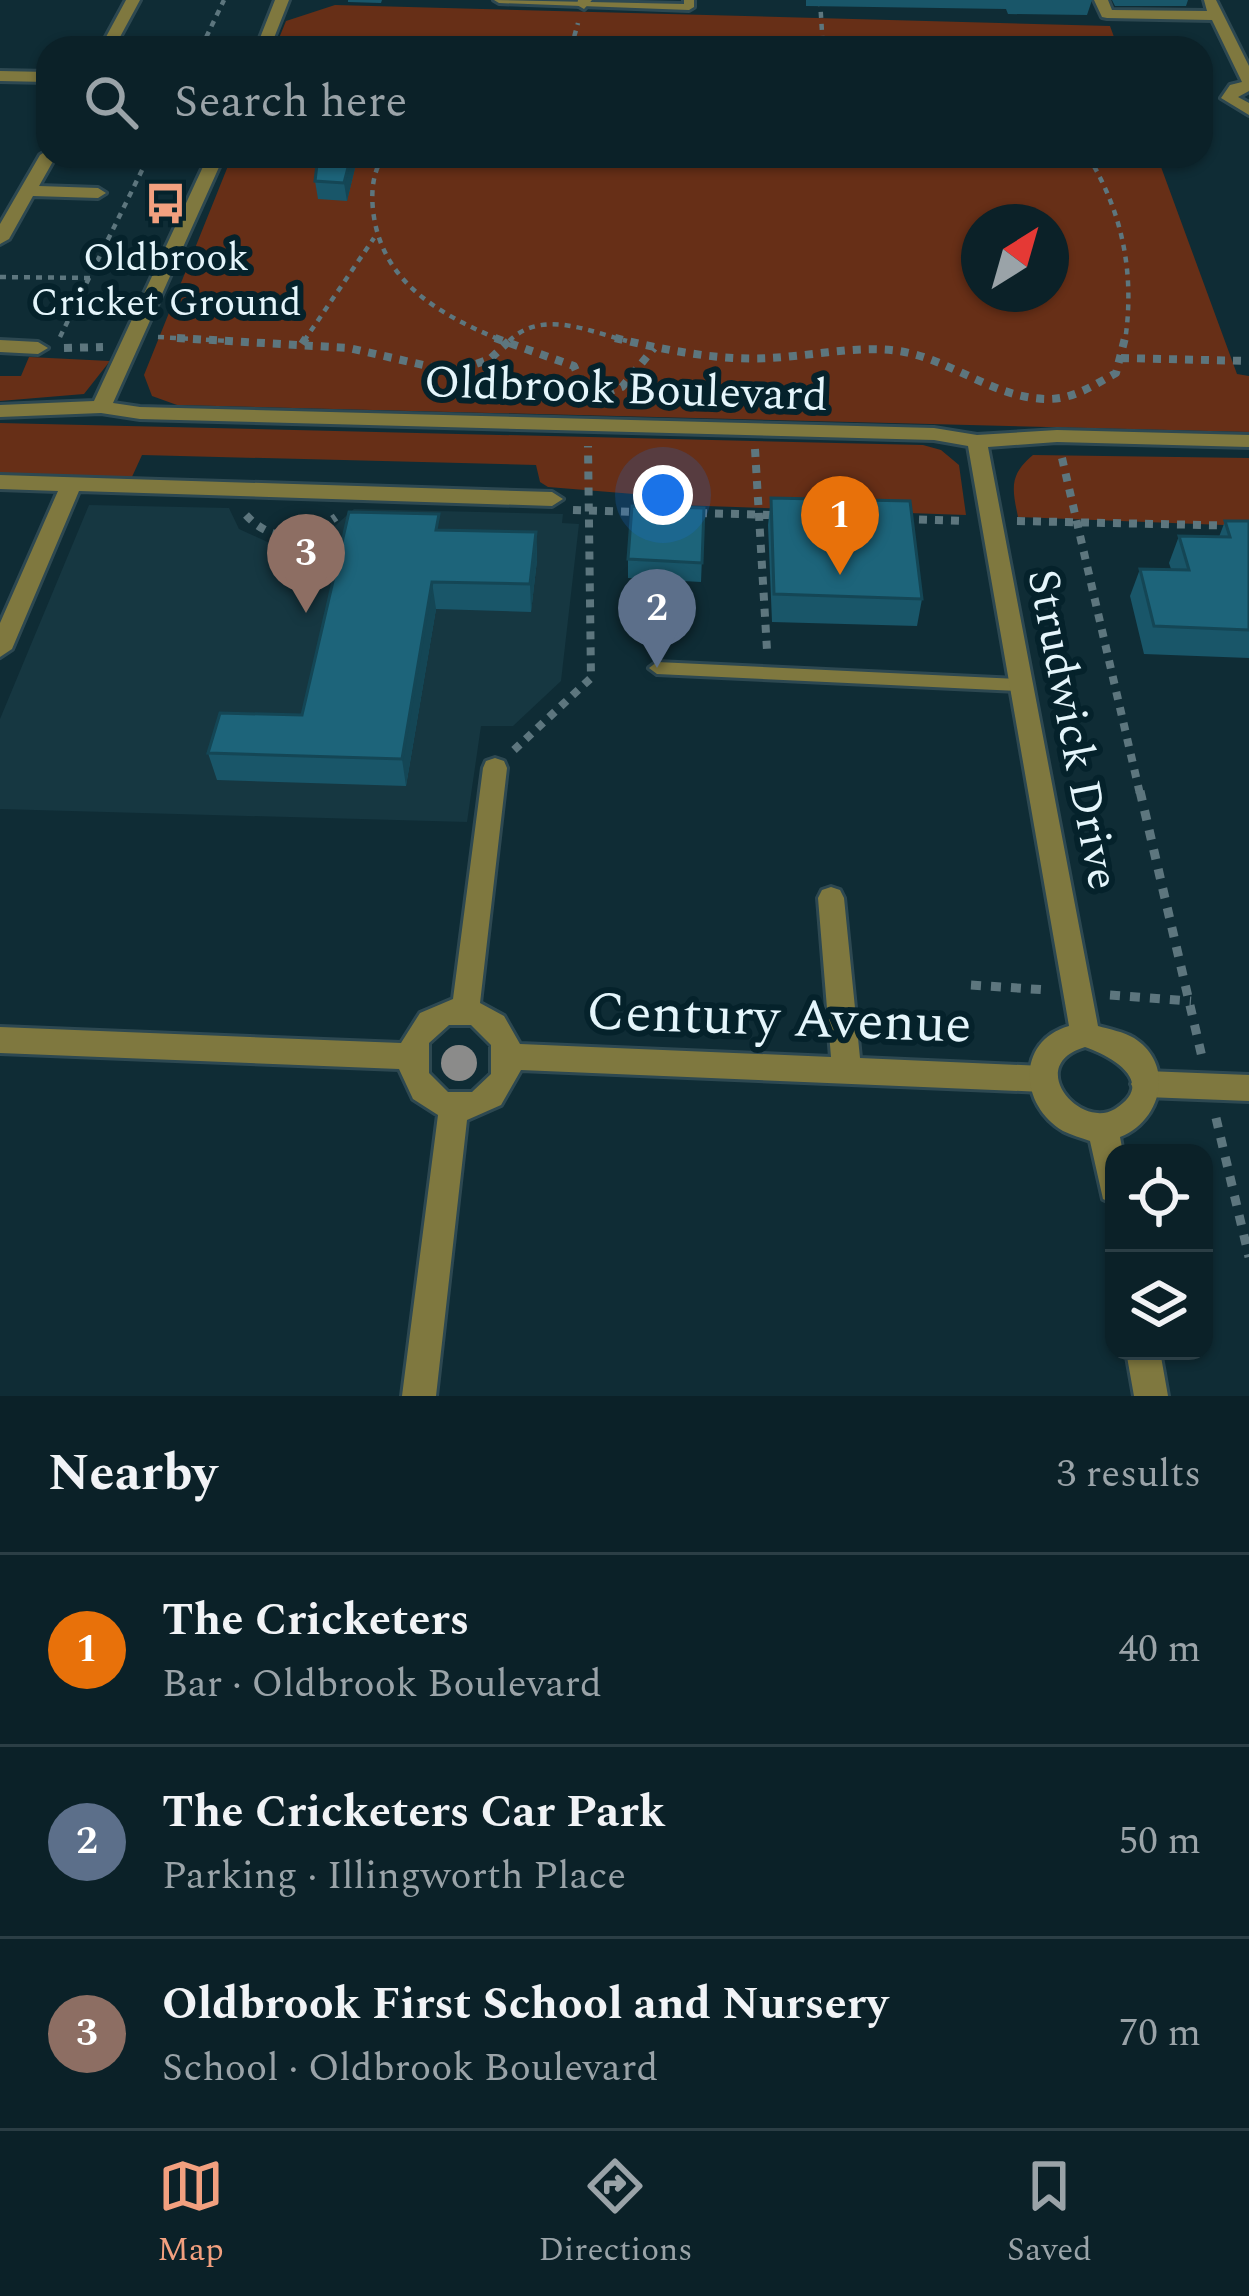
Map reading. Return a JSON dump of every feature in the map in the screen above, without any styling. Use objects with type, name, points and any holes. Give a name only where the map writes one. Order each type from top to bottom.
[{"type":"street","points":[[113,36],[134,0]]},
{"type":"street","points":[[268,36],[282,0]]},
{"type":"street","points":[[1101,0],[1107,14],[1213,8],[1249,84],[1222,98],[1249,110]]},
{"type":"street","points":[[0,76],[36,77]]},
{"type":"street","points":[[0,239],[40,168]]},
{"type":"street","points":[[101,407],[210,168]]},
{"type":"street","points":[[28,190],[98,193]]},
{"type":"street","points":[[0,346],[38,348]]},
{"type":"street","name":"Oldbrook Boulevard","points":[[0,411],[101,407],[140,413],[934,434],[977,441],[1057,436],[1249,441]]},
{"type":"street","name":"Strudwick Drive","points":[[977,441],[1085,1034]]},
{"type":"street","points":[[0,482],[558,504]]},
{"type":"street","points":[[0,649],[72,483]]},
{"type":"street","points":[[465,1013],[495,768]]},
{"type":"street","points":[[831,898],[847,1070]]},
{"type":"street","points":[[465,1013],[497,1026],[511,1057],[494,1091],[454,1105],[419,1090],[409,1056],[431,1023],[465,1013]]},
{"type":"street","points":[[1085,1034],[1118,1044],[1132,1054],[1146,1084],[1141,1110],[1119,1126],[1103,1127],[1071,1118],[1058,1107],[1042,1079],[1047,1052],[1057,1042],[1085,1034]]},
{"type":"street","points":[[0,1040],[409,1056]]},
{"type":"street","name":"Century Avenue","points":[[511,1057],[1042,1079]]},
{"type":"street","points":[[1146,1084],[1249,1088]]},
{"type":"street","points":[[419,1396],[454,1105]]},
{"type":"street","points":[[1103,1127],[1106,1144]]},
{"type":"street","points":[[1145,1360],[1151,1396]]},
{"type":"lane","points":[[500,0],[689,7],[689,0]]},
{"type":"lane","points":[[657,668],[1020,685]]},
{"type":"path","points":[[206,36],[224,0]]},
{"type":"path","points":[[820,0],[822,36]]},
{"type":"path","points":[[38,348],[62,336],[143,168]]},
{"type":"path","points":[[374,168],[370,230],[399,279],[459,326],[574,366],[590,398],[591,678],[495,768]]},
{"type":"path","points":[[38,348],[132,341],[302,344],[386,354],[454,372],[490,359],[520,330],[551,322],[654,348],[763,359],[894,350],[923,356],[1003,390],[1045,399],[1097,386],[1116,373],[1121,358],[1129,264],[1106,181],[1097,168]]},
{"type":"path","points":[[302,344],[374,238]]},
{"type":"path","points":[[0,277],[90,278]]},
{"type":"path","points":[[590,398],[622,387],[654,348]]},
{"type":"path","points":[[1121,358],[1249,361]]},
{"type":"path","points":[[754,431],[769,675]]},
{"type":"path","points":[[1057,436],[1249,1257]]},
{"type":"path","points":[[558,504],[588,511],[652,512]]},
{"type":"path","points":[[241,508],[257,529],[284,539],[310,534],[340,512]]},
{"type":"path","points":[[694,513],[780,515]]},
{"type":"path","points":[[887,519],[1249,526]]},
{"type":"shaded area","points":[[335,5],[1110,26],[1114,36],[280,36],[286,21]]},
{"type":"shaded area","points":[[227,168],[1161,168],[1237,374],[1249,376],[1249,432],[177,405],[152,396],[144,375]]},
{"type":"shaded area","points":[[29,357],[110,361],[84,394],[0,401],[0,376],[21,376]]},
{"type":"shaded area","points":[[0,423],[923,445],[941,450],[959,465],[966,515],[648,504],[646,495],[548,487],[540,482],[536,465],[142,455],[131,479],[0,475]]},
{"type":"shaded area","points":[[1033,455],[1249,458],[1249,526],[1018,517],[1014,483]]},
{"type":"shaded area","points":[[89,505],[229,508],[239,529],[274,545],[327,533],[354,509],[563,514],[562,523],[579,524],[561,681],[513,726],[481,726],[467,822],[0,809],[0,719]]},
{"type":"building","points":[[317,168],[348,168],[344,183],[315,181]]},
{"type":"building","points":[[771,498],[910,501],[922,599],[774,594]]},
{"type":"building","points":[[632,506],[704,508],[702,563],[628,559]]},
{"type":"building","points":[[349,512],[439,514],[436,530],[536,532],[530,584],[432,582],[402,759],[208,753],[220,713],[302,715]]},
{"type":"building","points":[[1225,521],[1249,521],[1249,630],[1154,626],[1140,569],[1189,570],[1179,536],[1230,537]]},
{"type":"place","name":"Oldbrook Cricket Ground","points":[[166,204]]},
{"type":"place","name":"The Cricketers","points":[[840,575]]},
{"type":"place","name":"Oldbrook First School and Nursery","points":[[306,613]]},
{"type":"place","name":"The Cricketers Car Park","points":[[657,668]]}]
